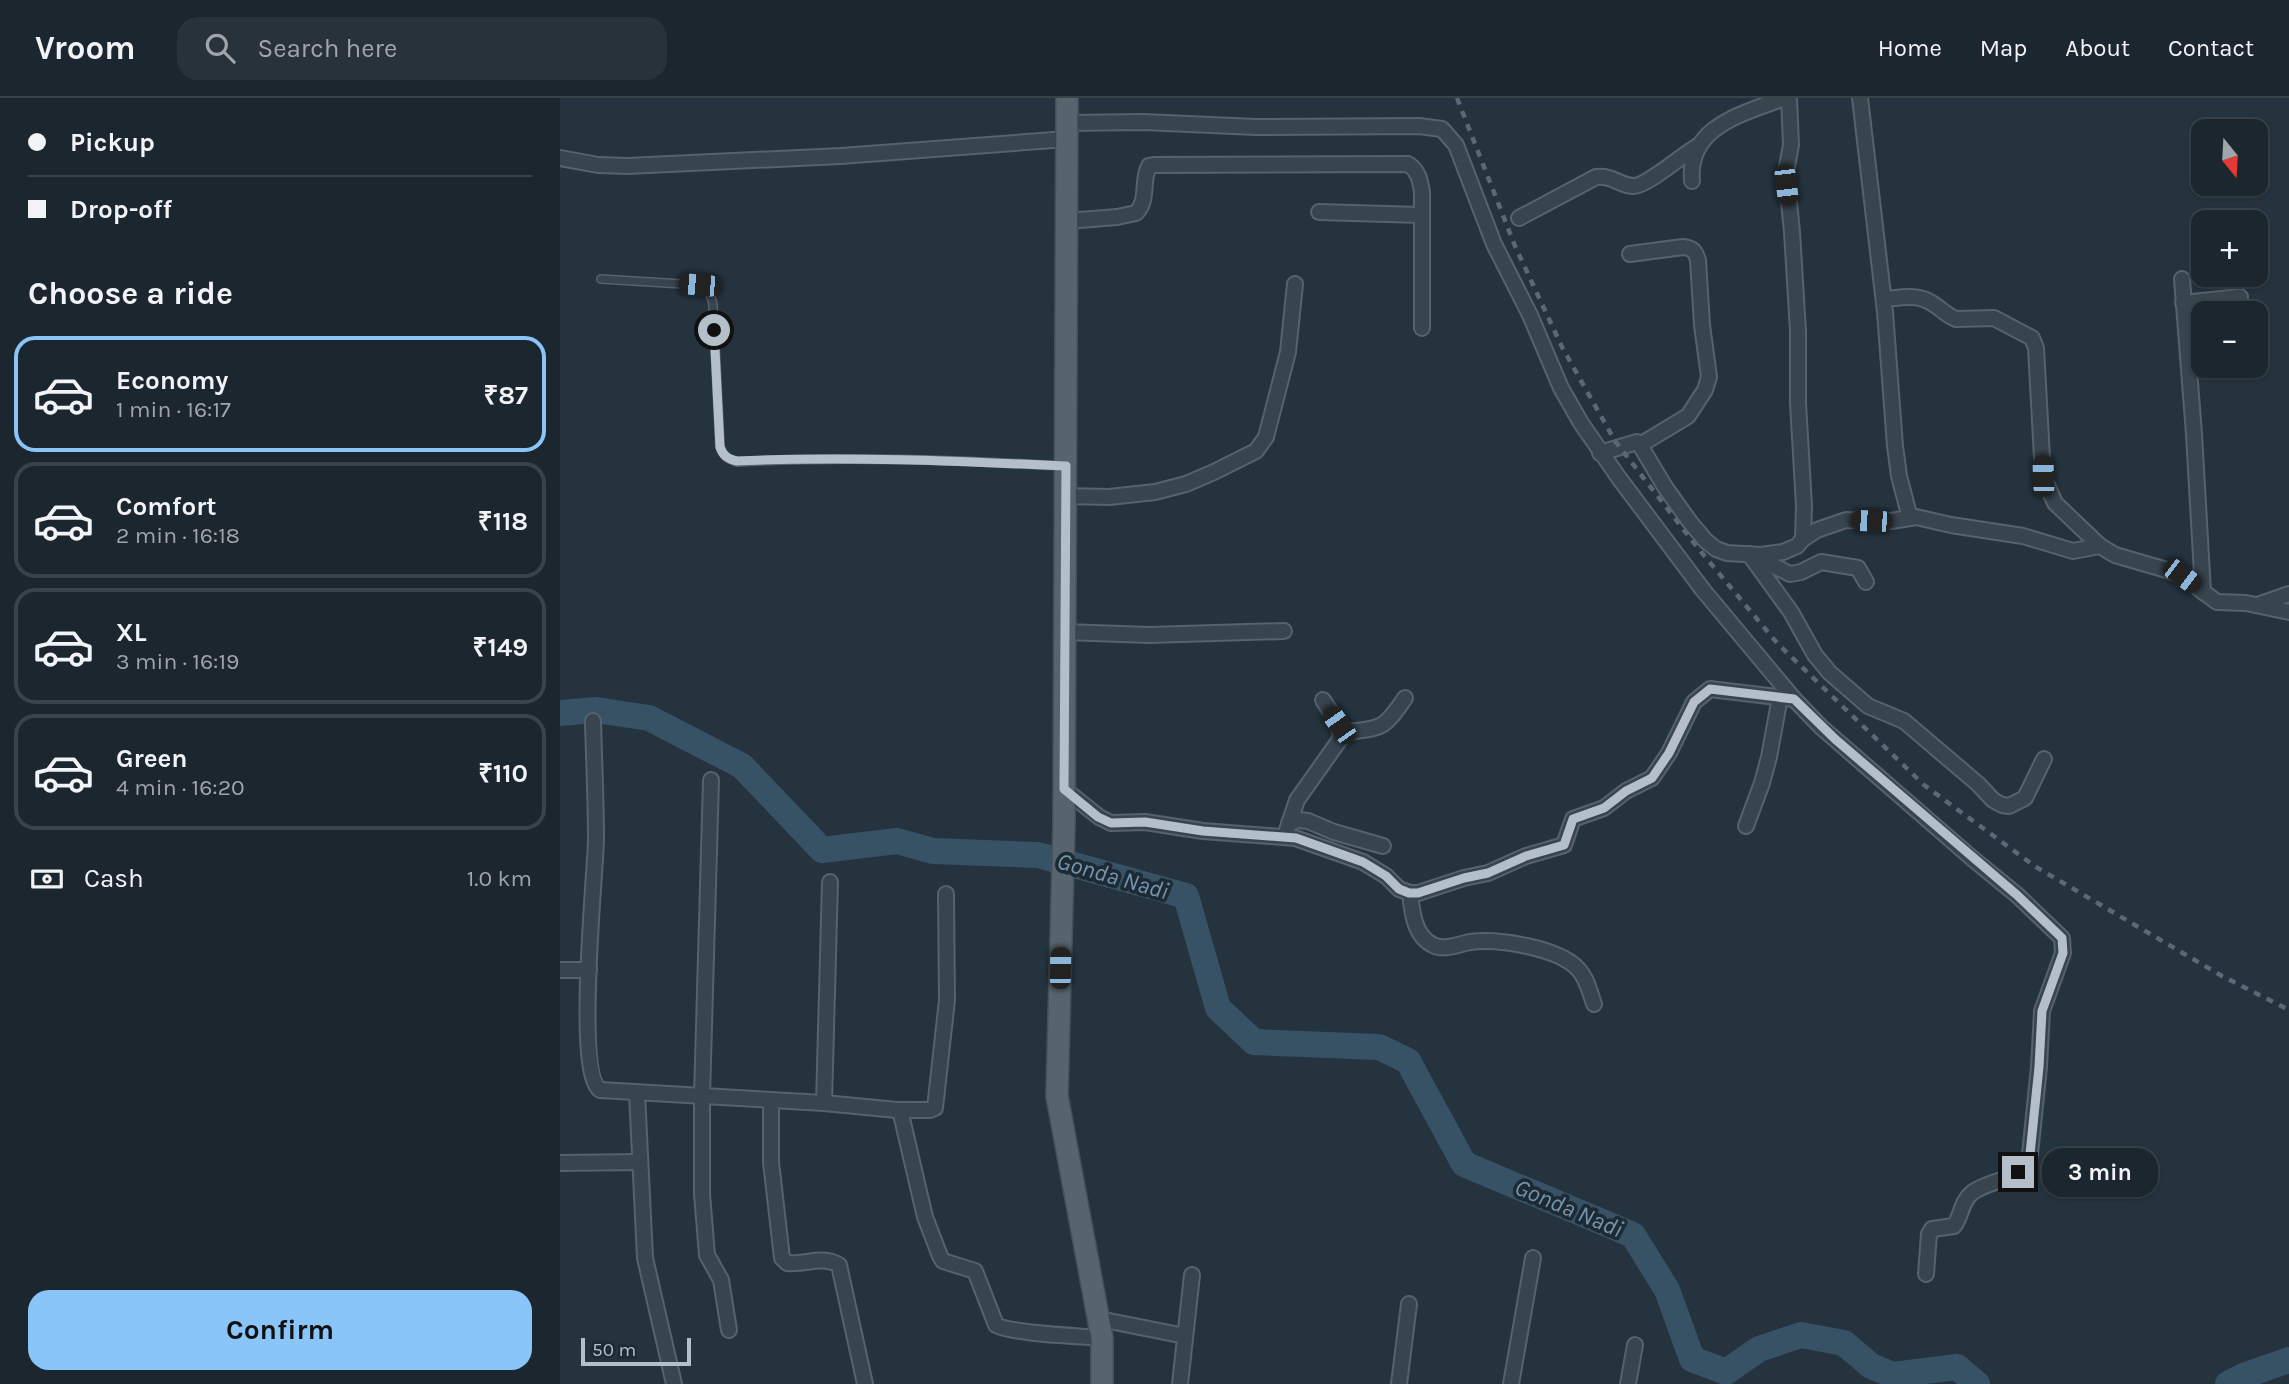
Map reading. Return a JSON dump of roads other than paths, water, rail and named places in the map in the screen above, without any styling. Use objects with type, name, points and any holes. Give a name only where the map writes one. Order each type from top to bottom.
[{"type":"main road","points":[[1067,98],[1064,824],[1057,1096],[1100,1328],[1102,1384]]},
{"type":"street","points":[[1692,181],[1692,157],[1713,130],[1735,117],[1786,98],[1791,145],[1786,172],[1799,358],[1803,539]]},
{"type":"street","points":[[1860,98],[1884,299],[1895,446],[1899,476],[1910,518]]},
{"type":"street","points":[[560,158],[598,165],[627,166],[841,156],[1143,122],[1256,127],[1419,126],[1442,129],[1456,145],[1494,244],[1530,315],[1561,388],[1581,424],[1714,604],[1787,698],[2017,895],[2062,938],[2063,953],[2042,1011],[2039,1067],[2027,1166],[1973,1192],[1966,1198],[1954,1226],[1932,1229],[1929,1234],[1926,1274]]},
{"type":"street","points":[[1519,218],[1596,177],[1606,176],[1629,186],[1642,184],[1698,146]]},
{"type":"street","points":[[1067,221],[1136,213],[1144,203],[1146,171],[1149,166],[1408,164],[1415,169],[1422,192],[1422,328]]},
{"type":"street","points":[[1320,212],[1421,215]]},
{"type":"street","points":[[1630,254],[1683,247],[1696,252],[1702,325],[1709,365],[1705,390],[1688,415],[1640,445]]},
{"type":"street","points":[[2182,279],[2203,592]]},
{"type":"street","points":[[1066,496],[1108,497],[1155,492],[1205,476],[1256,451],[1265,437],[1288,352],[1295,284]]},
{"type":"street","points":[[2183,303],[2240,297]]},
{"type":"street","points":[[1884,299],[1923,299],[1956,319],[1994,318],[2032,338],[2036,348],[2043,476],[2055,503],[2100,546],[2115,555],[2182,576],[2217,602],[2257,604],[2289,612]]},
{"type":"street","points":[[1600,453],[1637,442],[1665,487],[1706,541],[1716,549],[1755,555],[1791,549],[1817,530],[1846,520],[1891,521],[1910,518],[1930,519],[2022,536],[2073,551],[2100,546]]},
{"type":"street","points":[[1755,555],[1790,574],[1801,572],[1821,562],[1858,568],[1866,582]]},
{"type":"street","points":[[1755,555],[1815,655],[1830,673],[1868,706],[1904,721],[1993,800],[2009,806],[2025,798],[2044,760]]},
{"type":"street","points":[[2257,604],[2289,594]]},
{"type":"street","points":[[1065,632],[1149,635],[1284,631]]},
{"type":"street","points":[[1287,830],[1296,838],[1363,862],[1386,876],[1399,889],[1418,893],[1488,873],[1526,856],[1564,845],[1573,819],[1604,808],[1626,791],[1652,778],[1669,753],[1694,702],[1710,689],[1787,698]]},
{"type":"street","points":[[1342,733],[1383,726],[1405,698]]},
{"type":"street","points":[[1746,826],[1787,698]]},
{"type":"street","points":[[1287,830],[1297,800],[1342,738],[1339,725],[1323,700]]},
{"type":"street","points":[[593,722],[596,842],[587,1038],[596,1087],[606,1092],[824,1102],[900,1110],[935,1108],[947,1000],[946,894]]},
{"type":"street","points":[[711,780],[702,1096],[702,1194],[707,1255],[721,1280],[729,1330]]},
{"type":"street","points":[[1064,789],[1098,817],[1111,823],[1145,822],[1203,831],[1287,830],[1298,820],[1383,846]]},
{"type":"street","points":[[824,1102],[830,882]]},
{"type":"street","points":[[1409,893],[1417,928],[1430,944],[1446,947],[1473,942],[1500,943],[1555,954],[1577,967],[1594,1004]]},
{"type":"street","points":[[560,970],[589,970]]},
{"type":"street","points":[[637,1093],[645,1258],[674,1384]]},
{"type":"street","points":[[771,1101],[771,1162],[782,1258],[787,1263],[823,1259],[839,1265],[865,1384]]},
{"type":"street","points":[[900,1110],[925,1217],[940,1256],[943,1261],[975,1271],[996,1325],[1017,1331],[1100,1328],[1185,1336]]},
{"type":"street","points":[[560,1163],[640,1162]]},
{"type":"street","points":[[1511,1384],[1533,1258]]},
{"type":"street","points":[[1180,1384],[1192,1275]]},
{"type":"street","points":[[1399,1384],[1409,1304]]},
{"type":"street","points":[[1628,1384],[1634,1345]]},
{"type":"lane","points":[[601,279],[699,285],[708,290],[713,305],[720,447],[722,454],[729,459],[948,460],[1066,466]]},
{"type":"waterway","name":"Gonda Nadi","points":[[560,713],[596,710],[649,718],[742,766],[822,850],[897,841],[933,851],[1038,855],[1186,896],[1218,1008],[1254,1042],[1379,1047],[1408,1061],[1464,1164],[1633,1235],[1667,1290],[1692,1359],[1726,1372],[1759,1349],[1801,1335],[1844,1343],[1871,1366],[1893,1375],[1957,1367],[1977,1384]]},
{"type":"waterway","name":"Gonda Nadi","points":[[2228,1384],[2289,1360]]},
{"type":"railway","points":[[1457,98],[1515,246],[1562,347],[1615,441],[1697,547],[1777,643],[1924,785],[2036,867],[2222,976],[2289,1010]]}]
